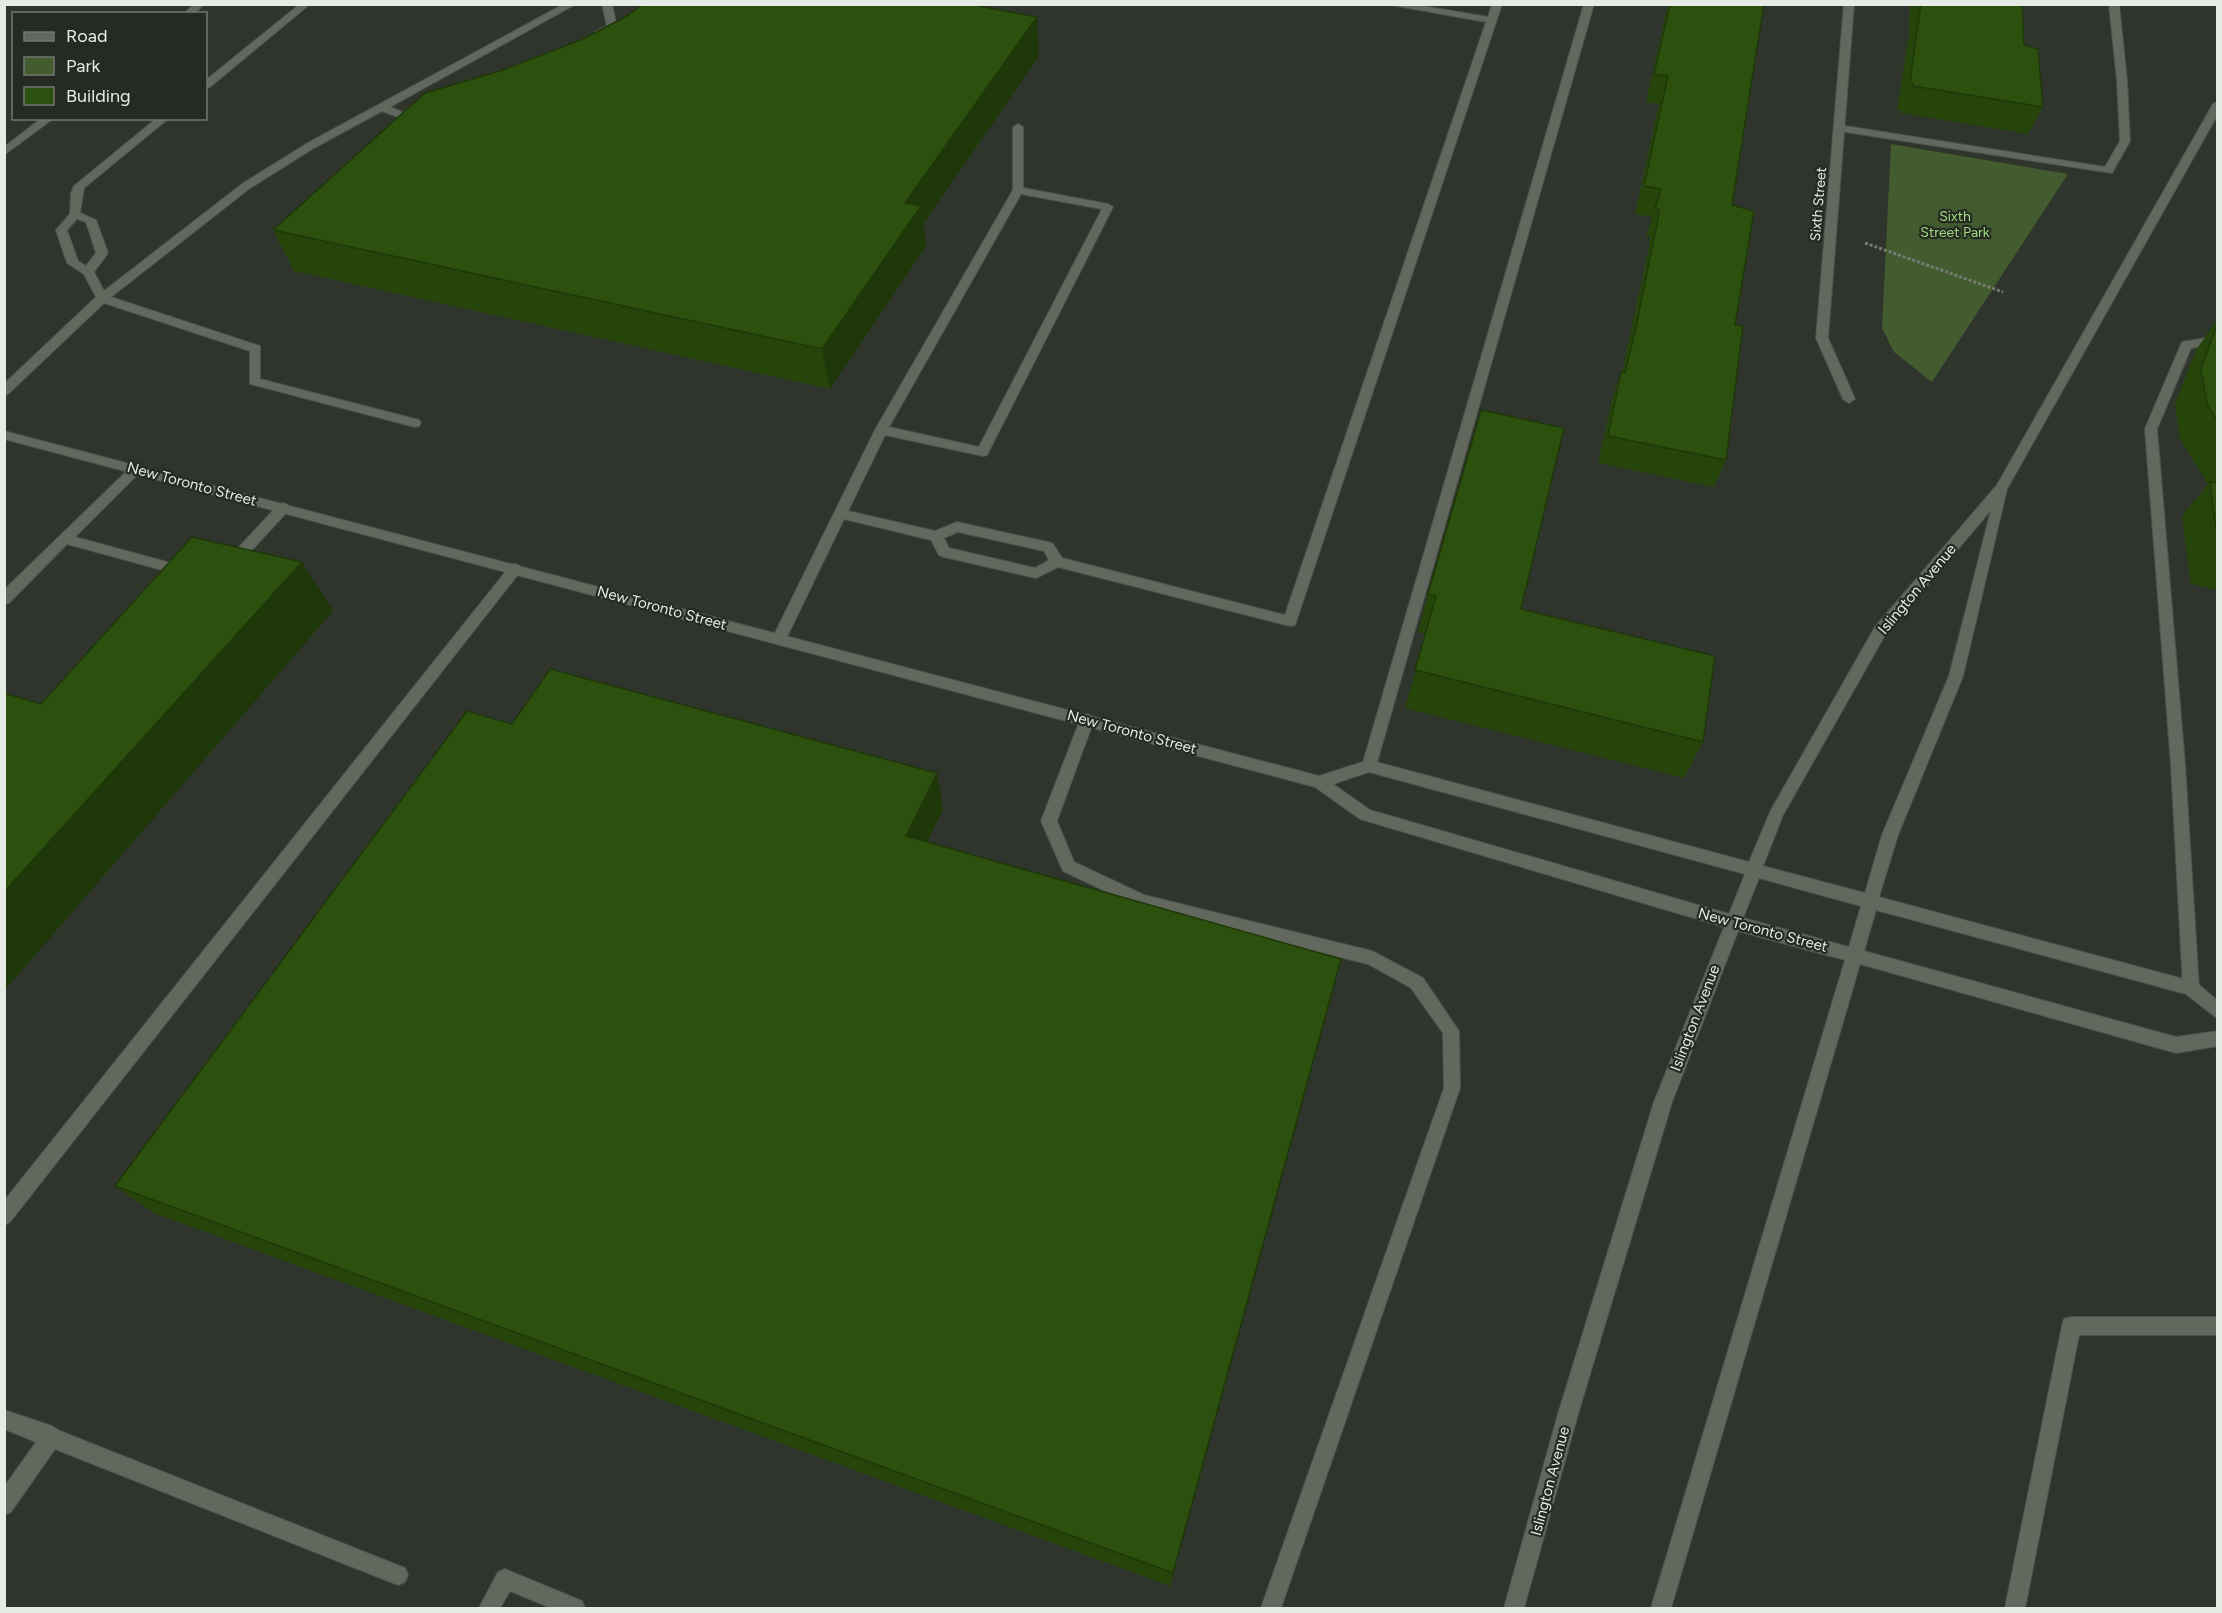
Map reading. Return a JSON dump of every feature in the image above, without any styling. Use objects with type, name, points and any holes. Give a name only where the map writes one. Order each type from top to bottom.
[{"type":"street","points":[[207,84],[306,4]]},
{"type":"street","points":[[4,391],[102,298],[246,186],[310,146],[572,4]]},
{"type":"street","points":[[591,38],[612,27],[607,4]]},
{"type":"street","points":[[1390,4],[1492,20]]},
{"type":"street","points":[[936,536],[944,552],[1036,573],[1057,562],[1290,621],[1497,4]]},
{"type":"street","points":[[1369,766],[1589,4]]},
{"type":"street","name":"Sixth Street","points":[[1849,4],[1822,338],[1849,399]]},
{"type":"street","points":[[1839,128],[2108,171],[2125,141],[2122,81],[2114,4]]},
{"type":"street","name":"Islington Avenue","points":[[1514,1608],[1568,1414],[1663,1102],[1776,814],[1880,632],[2002,488],[2217,104]]},
{"type":"street","points":[[381,107],[413,120],[433,118]]},
{"type":"street","points":[[4,152],[46,120]]},
{"type":"street","points":[[162,120],[80,186],[76,193],[75,215],[61,230],[73,263],[88,272],[102,298],[256,349],[254,381],[415,423]]},
{"type":"street","points":[[779,639],[882,430],[1018,190],[1018,127]]},
{"type":"street","points":[[882,430],[982,452],[1108,207],[1018,190]]},
{"type":"street","points":[[75,215],[91,220],[102,252],[88,272]]},
{"type":"street","points":[[2191,988],[2178,765],[2151,429],[2186,345],[2217,340]]},
{"type":"street","name":"New Toronto Street","points":[[4,435],[1319,782],[1365,816],[1733,922],[2176,1045],[2217,1038]]},
{"type":"street","points":[[4,599],[136,469]]},
{"type":"street","name":"Islington Avenue","points":[[1661,1608],[1890,835],[1956,676],[2002,488]]},
{"type":"street","points":[[224,573],[283,508]]},
{"type":"street","points":[[842,514],[936,536],[957,527],[1048,547],[1057,562]]},
{"type":"street","points":[[65,539],[195,574]]},
{"type":"street","points":[[4,1216],[515,569]]},
{"type":"street","points":[[1087,720],[1049,821],[1068,866],[1141,901],[1372,958],[1417,983],[1451,1031],[1452,1088],[1271,1608]]},
{"type":"street","points":[[1319,782],[1369,766],[2191,988],[2217,1012]]},
{"type":"street","points":[[2015,1608],[2072,1326],[2217,1326]]},
{"type":"street","points":[[4,1419],[52,1436],[398,1575]]},
{"type":"street","points":[[4,1505],[52,1436]]},
{"type":"street","points":[[489,1608],[505,1579],[575,1608]]},
{"type":"path","points":[[1831,231],[2002,291]]},
{"type":"green space","name":"Sixth Street Park","points":[[1891,144],[2068,174],[1932,382],[1894,352],[1882,328]]},
{"type":"building","points":[[643,4],[968,4],[1037,17],[905,203],[921,206],[822,349],[273,230],[425,93],[503,70],[583,39],[627,16]]},
{"type":"building","points":[[1670,4],[1764,4],[1732,205],[1754,211],[1735,325],[1743,326],[1726,460],[1608,436],[1621,372],[1625,373],[1636,327],[1658,219],[1659,209],[1655,208],[1661,189],[1644,186],[1668,76],[1654,74]]},
{"type":"building","points":[[1921,4],[2022,4],[2024,45],[2038,49],[2043,107],[1913,86],[1910,82]]},
{"type":"building","points":[[2217,325],[2217,421],[2207,404],[2201,368]]},
{"type":"building","points":[[1481,410],[1564,428],[1521,609],[1715,656],[1703,742],[1415,670],[1436,596],[1428,594]]},
{"type":"building","points":[[2210,482],[2217,483],[2217,535]]},
{"type":"building","points":[[192,537],[302,562],[4,892],[4,693],[41,704]]},
{"type":"building","points":[[550,669],[937,773],[906,836],[1341,959],[1173,1573],[115,1186],[467,711],[512,724]]}]
